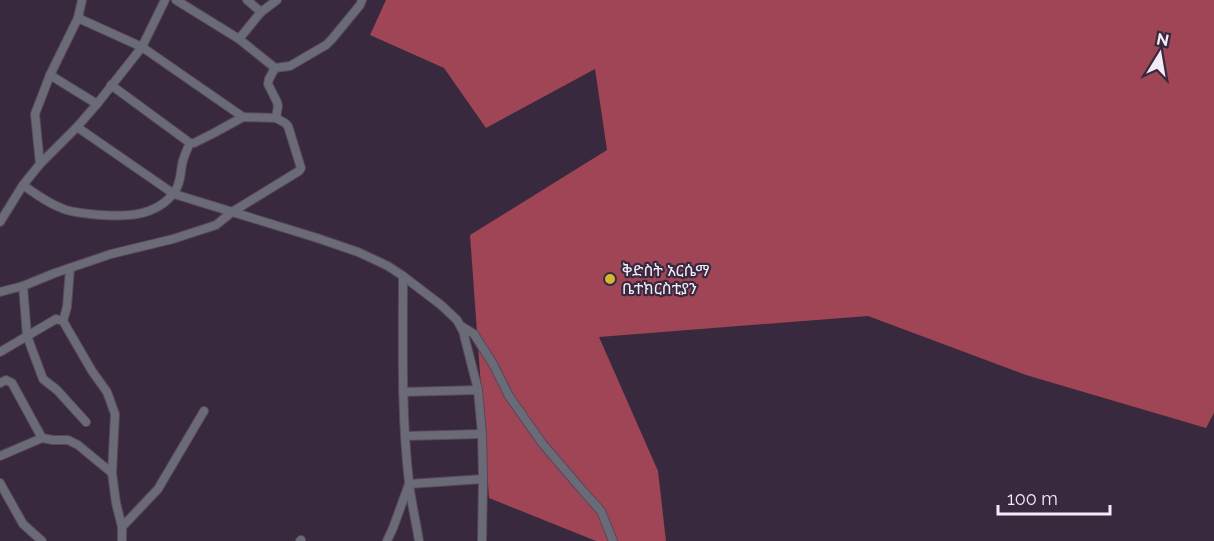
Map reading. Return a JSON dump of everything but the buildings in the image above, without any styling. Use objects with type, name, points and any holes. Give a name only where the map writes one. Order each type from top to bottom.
[{"type":"street","points":[[40,164],[35,114],[50,75],[78,18],[82,0]]},
{"type":"street","points":[[0,222],[3,207],[97,104],[142,47],[165,0]]},
{"type":"street","points":[[177,0],[239,39],[275,68],[290,66],[326,45],[362,0]]},
{"type":"street","points":[[239,39],[261,12],[278,0]]},
{"type":"street","points":[[250,1],[261,12]]},
{"type":"street","points":[[78,18],[142,47],[243,117]]},
{"type":"street","points":[[275,68],[268,84],[278,106],[276,118]]},
{"type":"street","points":[[50,75],[97,104]]},
{"type":"street","points":[[0,291],[24,286],[111,254],[208,228],[222,222],[232,212],[301,168],[288,126],[276,118],[243,117],[190,143],[111,85]]},
{"type":"street","points":[[77,127],[174,194],[358,252],[388,266],[441,305],[457,320],[463,331],[478,390],[482,434],[482,541]]},
{"type":"street","points":[[23,186],[59,208],[82,213],[123,217],[149,211],[159,207],[174,194],[180,184],[183,162],[190,143]]},
{"type":"street","points":[[63,321],[68,307],[70,268]]},
{"type":"street","points":[[403,276],[405,436],[409,484],[419,541]]},
{"type":"street","points":[[24,286],[27,336],[43,379],[57,390],[86,422]]},
{"type":"street","points":[[0,352],[56,319],[63,321],[107,392],[115,414],[112,473],[122,527],[122,541]]},
{"type":"street","points":[[460,326],[474,334],[509,396],[542,443],[601,511],[613,541]]},
{"type":"street","points":[[0,382],[6,380],[12,383],[42,438]]},
{"type":"street","points":[[403,392],[478,390]]},
{"type":"street","points":[[122,527],[158,489],[204,411]]},
{"type":"street","points":[[405,436],[482,434]]},
{"type":"street","points":[[0,456],[42,438],[68,440],[74,442],[112,473]]},
{"type":"street","points":[[409,484],[483,479]]},
{"type":"street","points":[[0,483],[23,524],[42,541]]},
{"type":"street","points":[[387,541],[409,484]]},
{"type":"shaded area","points":[[386,0],[1214,0],[1214,413],[1206,428],[1026,375],[868,316],[599,337],[658,471],[666,541],[596,541],[489,498],[470,235],[607,150],[595,69],[486,128],[444,68],[370,35]]},
{"type":"place","name":"ቅድስት አርሴማ ቤተክርስቲያን","points":[[610,279]]}]
